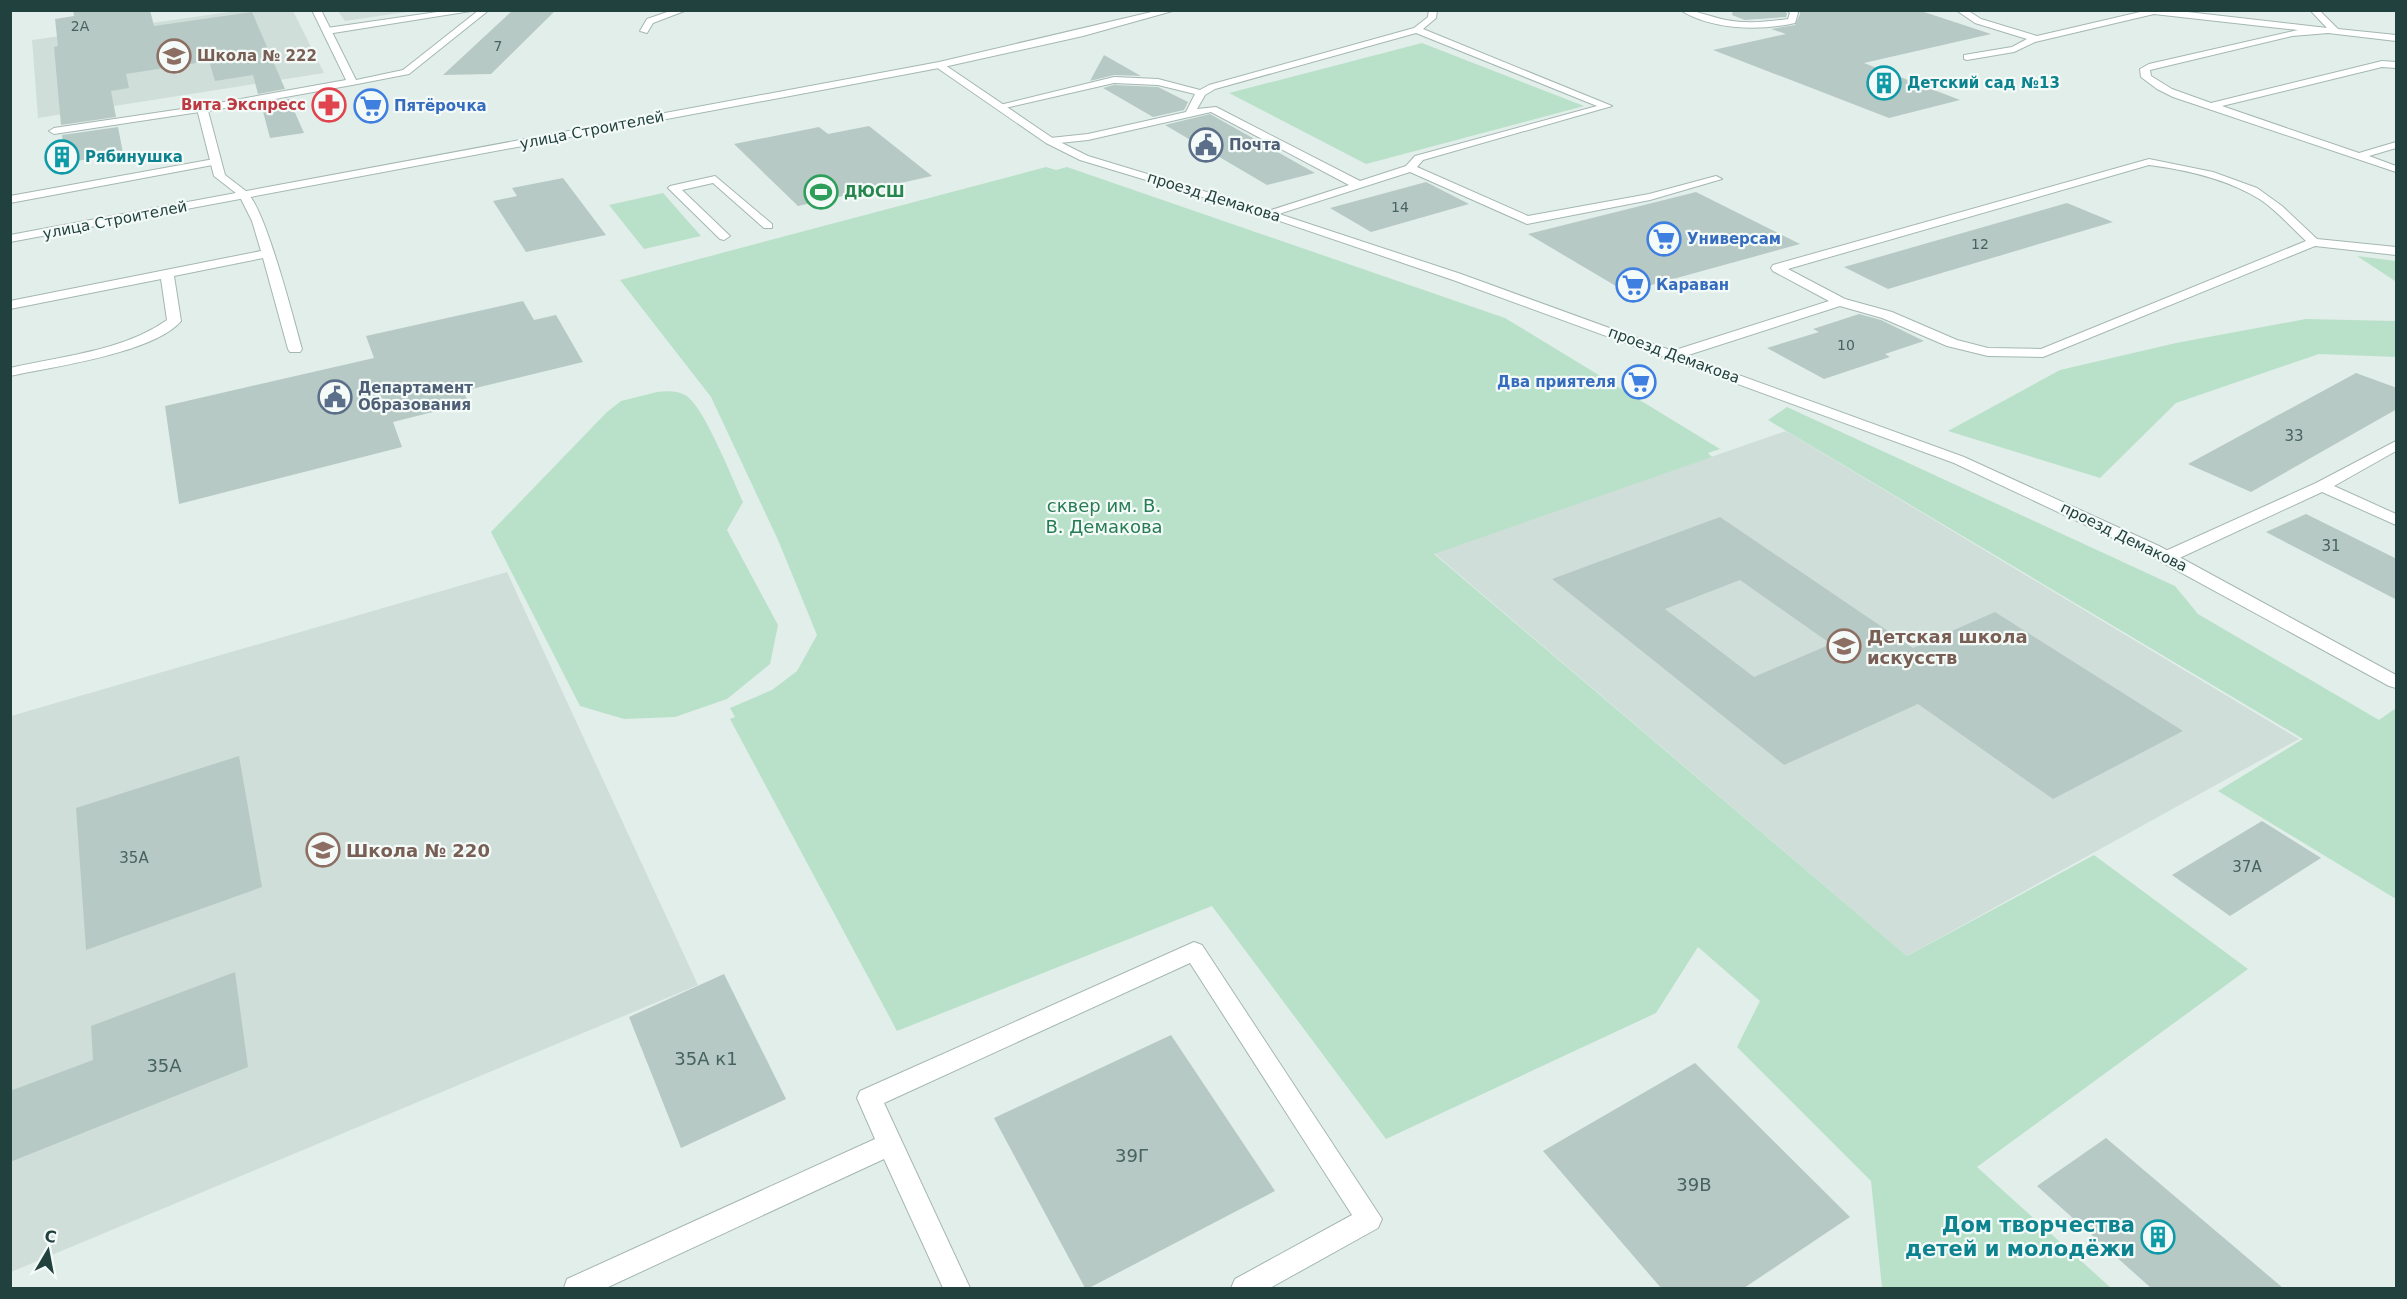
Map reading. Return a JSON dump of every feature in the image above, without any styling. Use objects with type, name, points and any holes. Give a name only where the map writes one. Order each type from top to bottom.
[{"type":"street","points":[[316,10],[352,82]]},
{"type":"street","points":[[327,31],[473,10]]},
{"type":"street","points":[[54,131],[202,109],[406,72],[485,10]]},
{"type":"street","points":[[644,31],[650,21],[683,10]]},
{"type":"street","name":"улица Строителей","points":[[10,239],[939,65],[1083,33],[1172,10]]},
{"type":"street","points":[[1190,113],[1201,93],[1212,87],[1417,30],[1432,18],[1432,10]]},
{"type":"street","points":[[1684,10],[1717,22],[1742,27],[1792,21],[1794,13],[1791,10]]},
{"type":"street","points":[[1960,10],[1978,21],[2037,39]]},
{"type":"street","points":[[2314,10],[2334,30]]},
{"type":"street","points":[[1967,57],[2014,49],[2037,39],[2146,11],[2397,38]]},
{"type":"street","points":[[1269,214],[1410,168],[1419,158],[1607,106],[1417,30]]},
{"type":"street","points":[[2334,30],[2292,33],[2145,69],[2146,77],[2154,85],[2169,92],[2397,169]]},
{"type":"street","points":[[2211,106],[2382,64],[2397,65]]},
{"type":"street","name":"проезд Демакова","points":[[939,65],[1050,141],[1084,158],[1269,214],[1457,277],[1959,460],[2167,557],[2397,682]]},
{"type":"street","points":[[1001,106],[1114,80],[1158,82],[1201,93]]},
{"type":"street","points":[[202,109],[214,162],[220,176],[245,195],[258,221],[295,349]]},
{"type":"street","points":[[1050,141],[1088,137],[1212,109],[1359,185]]},
{"type":"street","points":[[2359,156],[2397,145]]},
{"type":"street","points":[[10,200],[214,162]]},
{"type":"street","points":[[2314,242],[2264,198],[2247,189],[2175,165],[2149,162],[1777,268],[1839,302],[1887,315],[1961,346],[1988,352],[2043,353],[2314,242],[2397,251]]},
{"type":"street","points":[[1410,168],[1439,178],[1527,220],[1650,197],[1716,179]]},
{"type":"street","points":[[724,236],[674,188],[715,178],[768,226]]},
{"type":"street","points":[[10,305],[268,253]]},
{"type":"street","points":[[10,372],[138,341],[163,331],[174,321],[167,274]]},
{"type":"street","points":[[1674,355],[1839,302]]},
{"type":"street","points":[[2167,557],[2322,486],[2397,445]]},
{"type":"street","points":[[2322,486],[2397,520]]},
{"type":"street","points":[[957,1288],[869,1098],[1194,951],[1369,1219],[1245,1288]]},
{"type":"street","points":[[577,1288],[891,1144]]},
{"type":"shaded area","name":"Школа № 222","points":[[236,11],[293,11],[324,73],[38,118],[32,40]]},
{"type":"shaded area","points":[[338,11],[413,11],[345,21]]},
{"type":"shaded area","name":"Детская школа искусств","points":[[1786,431],[2299,739],[1907,956],[1434,553]]},
{"type":"shaded area","name":"Школа № 220","points":[[507,572],[698,985],[11,1272],[11,716]]},
{"type":"green space","points":[[1422,43],[1584,106],[1366,164],[1229,93]]},
{"type":"green space","name":"сквер им. В. В. Демакова","points":[[1046,167],[1056,170],[1067,167],[1505,318],[1720,449],[1708,453],[1712,457],[1434,554],[1907,956],[2094,855],[2248,969],[1977,1167],[2111,1288],[1882,1288],[1871,1181],[1737,1047],[1760,1001],[1698,947],[1656,1013],[1386,1139],[1212,906],[897,1031],[730,719],[735,717],[730,708],[772,690],[797,671],[817,635],[778,540],[711,397],[620,280]]},
{"type":"green space","points":[[663,193],[701,236],[644,249],[609,205]]},
{"type":"green space","points":[[2357,256],[2396,261],[2396,282],[2395,281]]},
{"type":"green space","points":[[2306,319],[2396,321],[2396,357],[2319,354],[2176,403],[2100,478],[1948,431],[2060,370],[2176,343]]},
{"type":"green space","points":[[667,391],[685,395],[692,401],[709,427],[743,502],[727,530],[778,625],[770,664],[727,699],[675,717],[624,719],[580,706],[491,532],[607,412],[621,401]]},
{"type":"green space","points":[[1787,407],[2175,586],[2198,614],[2379,720],[2396,708],[2396,899],[2218,791],[2303,739],[1768,420]]},
{"type":"building","name":"Школа № 222","points":[[73,10],[150,10],[154,26],[252,12],[285,89],[258,94],[253,75],[215,81],[209,61],[126,74],[129,88],[111,91],[116,117],[61,125],[54,47],[58,46],[55,19],[74,16]]},
{"type":"building","points":[[513,10],[556,10],[491,74],[443,75]]},
{"type":"building","points":[[1733,10],[1785,10],[1787,14],[1786,17],[1745,20],[1732,15]]},
{"type":"building","points":[[1799,10],[1918,10],[1991,34],[1864,63],[1960,100],[1889,118],[1713,50],[1786,34],[1771,29],[1795,25],[1800,14]]},
{"type":"building","points":[[1104,55],[1141,76],[1114,75],[1090,81]]},
{"type":"building","points":[[1114,85],[1158,87],[1188,102],[1184,110],[1153,117],[1103,88]]},
{"type":"building","points":[[289,99],[304,133],[270,138],[261,104]]},
{"type":"building","points":[[1210,114],[1315,173],[1267,185],[1165,125]]},
{"type":"building","points":[[869,126],[932,176],[798,206],[734,144],[819,127],[828,134]]},
{"type":"building","points":[[118,127],[123,153],[65,163],[62,135]]},
{"type":"building","points":[[563,178],[606,235],[526,252],[493,201],[517,196],[512,188]]},
{"type":"building","points":[[1426,182],[1469,204],[1371,232],[1330,208]]},
{"type":"building","name":"Универсам","points":[[1696,192],[1800,244],[1626,292],[1528,234]]},
{"type":"building","points":[[2067,203],[2113,222],[1888,289],[1844,267]]},
{"type":"building","name":"Департамент Образования","points":[[523,301],[534,320],[556,315],[583,362],[463,391],[469,403],[393,422],[402,447],[179,504],[165,406],[374,358],[366,336]]},
{"type":"building","points":[[1859,314],[1881,320],[1924,341],[1885,354],[1890,357],[1824,379],[1767,348],[1819,332],[1813,329]]},
{"type":"building","points":[[2356,373],[2397,388],[2397,409],[2251,492],[2188,464]]},
{"type":"building","points":[[2306,514],[2397,559],[2397,600],[2266,532]]},
{"type":"building","points":[[1720,517],[1913,648],[1995,612],[2183,731],[2053,799],[1918,704],[1784,765],[1552,579]],"holes":[[[1740,580],[1831,644],[1754,677],[1665,609]]]},
{"type":"building","points":[[239,756],[262,887],[86,950],[76,808]]},
{"type":"building","points":[[2262,821],[2321,858],[2230,916],[2172,875]]},
{"type":"building","points":[[235,972],[248,1067],[10,1162],[10,1091],[93,1060],[91,1026]]},
{"type":"building","points":[[724,974],[786,1099],[681,1148],[629,1017]]},
{"type":"building","points":[[1171,1035],[1275,1191],[1089,1288],[1085,1288],[994,1118]]},
{"type":"building","points":[[1695,1063],[1850,1217],[1744,1288],[1661,1288],[1543,1151]]},
{"type":"building","name":"Дом творчества детей и молодёжи","points":[[2106,1138],[2283,1288],[2151,1288],[2037,1186]]},
{"type":"place","name":"Школа № 222","points":[[174,56]]},
{"type":"place","name":"Детский сад №13","points":[[1884,83]]},
{"type":"place","name":"Вита Экспресс","points":[[329,105]]},
{"type":"place","name":"Пятёрочка","points":[[371,106]]},
{"type":"place","name":"Почта","points":[[1206,145]]},
{"type":"place","name":"Рябинушка","points":[[62,157]]},
{"type":"place","name":"ДЮСШ","points":[[821,192]]},
{"type":"place","name":"Универсам","points":[[1664,239]]},
{"type":"place","name":"Караван","points":[[1633,285]]},
{"type":"place","name":"Два приятеля","points":[[1639,382]]},
{"type":"place","name":"Департамент Образования","points":[[335,397]]},
{"type":"place","name":"Детская школа искусств","points":[[1844,646]]},
{"type":"place","name":"Школа № 220","points":[[323,850]]},
{"type":"place","name":"Дом творчества детей и молодёжи","points":[[2158,1237]]}]
